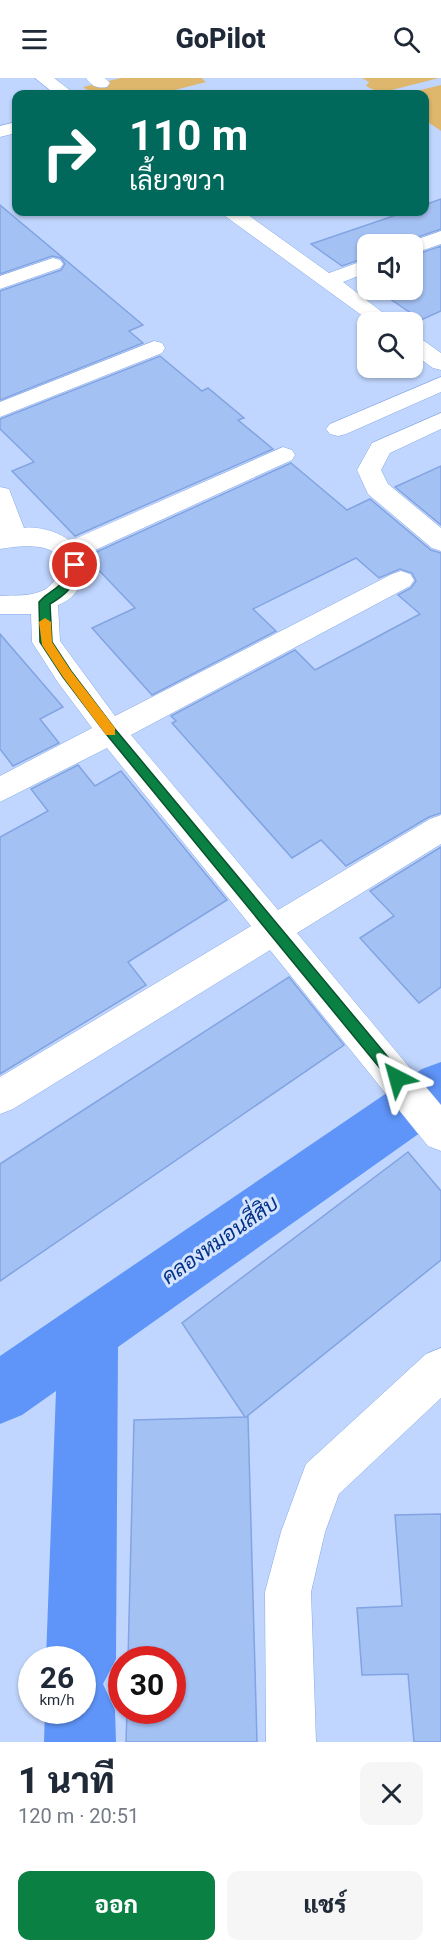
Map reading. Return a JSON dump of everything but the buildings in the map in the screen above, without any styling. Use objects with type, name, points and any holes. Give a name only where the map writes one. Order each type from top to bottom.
[{"type":"street","points":[[43,78],[60,90]]},
{"type":"street","points":[[238,216],[370,312]]},
{"type":"street","points":[[423,244],[441,237]]},
{"type":"street","points":[[0,283],[53,264]]},
{"type":"street","points":[[327,281],[357,269]]},
{"type":"street","points":[[0,410],[154,348]]},
{"type":"street","points":[[423,351],[441,363]]},
{"type":"street","points":[[338,429],[441,384]]},
{"type":"street","points":[[441,420],[381,448],[369,470],[377,488],[441,543]]},
{"type":"street","points":[[69,552],[283,455]]},
{"type":"street","points":[[0,495],[7,538],[35,536],[55,541],[69,552],[75,565],[72,579],[61,592],[44,602],[20,607],[0,605]]},
{"type":"street","points":[[0,790],[400,580]]},
{"type":"street","points":[[44,602],[46,642],[67,674],[111,732],[430,1120]]},
{"type":"street","points":[[0,1097],[441,828]]},
{"type":"street","points":[[291,1742],[288,1592],[303,1532],[322,1480],[441,1369]]},
{"type":"shaded area","points":[[121,78],[204,78],[202,79],[206,82],[175,90],[87,90],[83,87]]},
{"type":"shaded area","points":[[362,78],[439,78],[392,90],[374,90],[366,86],[369,82]]},
{"type":"shaded area","points":[[441,85],[441,131],[429,123],[429,90],[420,90]]},
{"type":"waterway","name":"คลองหมอนสี่สิบ","points":[[0,1393],[441,1087]]},
{"type":"waterway","points":[[81,1646],[88,1332]]},
{"type":"waterway","points":[[80,1724],[80,1742]]},
{"type":"slow traffic","points":[[45,622],[46,642],[67,674],[111,731]]},
{"type":"route","points":[[75,565],[72,579],[61,592],[44,602],[46,642],[111,732],[397,1078]]}]
